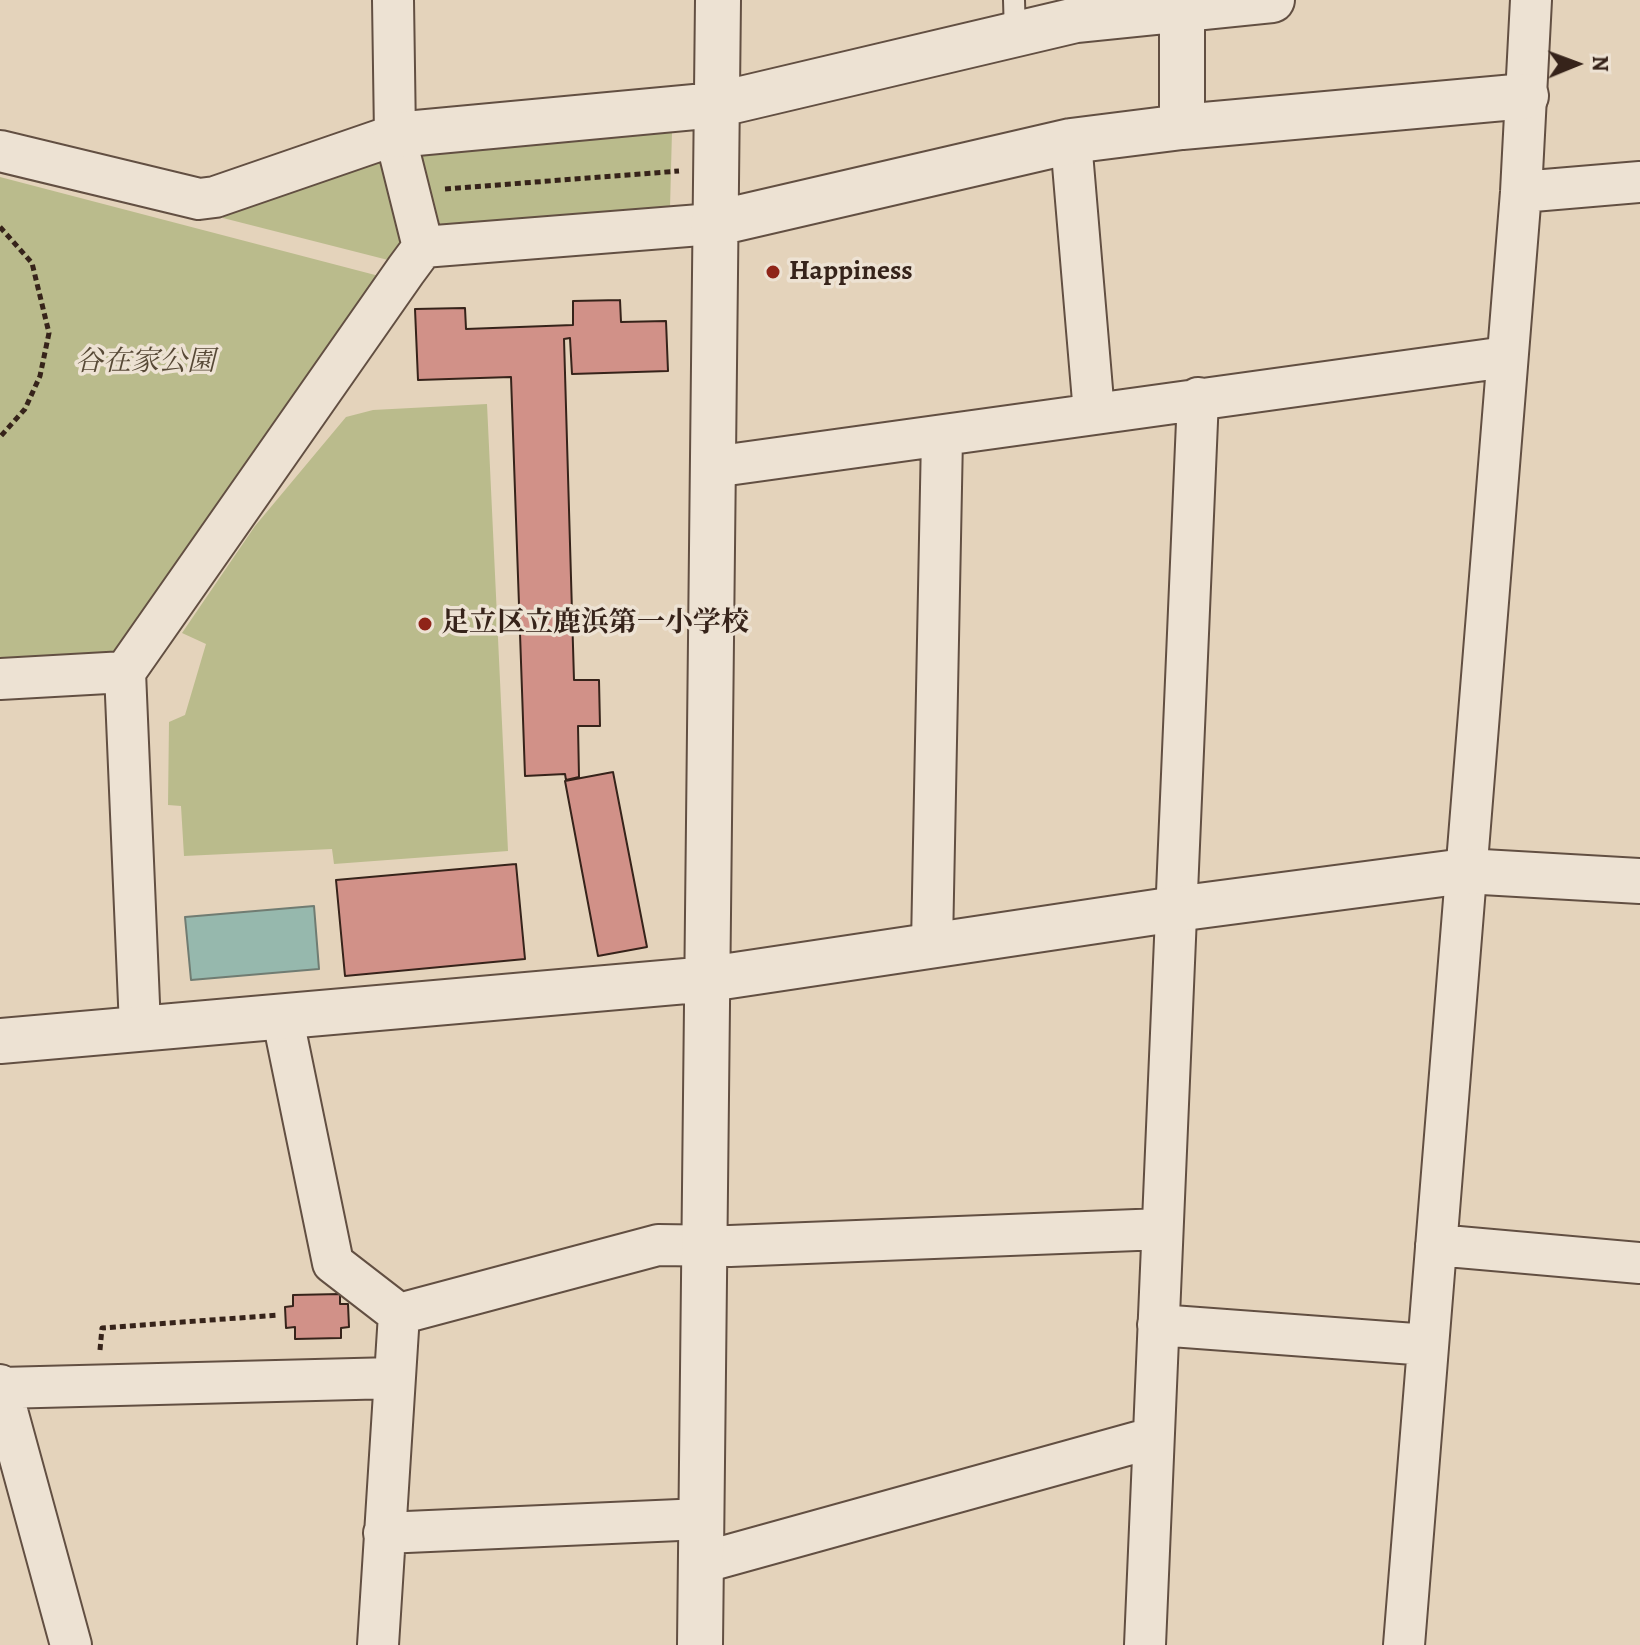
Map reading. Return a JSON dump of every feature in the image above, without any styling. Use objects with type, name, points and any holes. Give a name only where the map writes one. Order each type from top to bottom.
[{"type":"street","points":[[140,1027],[125,672],[423,247],[395,135],[393,0]]},
{"type":"street","points":[[700,1645],[709,979],[713,224],[718,0]]},
{"type":"street","points":[[0,151],[199,199],[215,197],[395,135],[716,105],[1015,17],[1076,20],[1184,6],[1272,0]]},
{"type":"street","points":[[1404,1645],[1521,192],[1531,0]]},
{"type":"street","points":[[1182,127],[1184,6]]},
{"type":"street","points":[[423,247],[713,224],[1071,141],[1182,127],[1526,96]]},
{"type":"street","points":[[1071,141],[1094,413]]},
{"type":"street","points":[[1521,192],[1640,182]]},
{"type":"street","points":[[713,467],[1506,357]]},
{"type":"street","points":[[1145,1645],[1198,398]]},
{"type":"street","points":[[932,944],[942,437]]},
{"type":"street","points":[[0,679],[125,672]]},
{"type":"street","points":[[0,1041],[709,979],[1176,909],[1465,871],[1640,881]]},
{"type":"street","points":[[282,1015],[333,1263],[399,1314]]},
{"type":"street","points":[[399,1314],[658,1245],[1162,1229]]},
{"type":"street","points":[[1436,1245],[1640,1263]]},
{"type":"street","points":[[378,1645],[399,1314]]},
{"type":"street","points":[[1158,1325],[1428,1345]]},
{"type":"street","points":[[71,1645],[0,1386],[394,1378]]},
{"type":"street","points":[[701,1563],[1152,1438]]},
{"type":"street","points":[[384,1533],[702,1519]]},
{"type":"path","points":[[440,189],[690,170]]},
{"type":"path","points":[[0,227],[32,263],[49,333],[40,376],[25,409],[0,437]]},
{"type":"path","points":[[96,1385],[102,1328],[279,1315]]},
{"type":"green space","points":[[672,131],[670,208],[446,229],[438,225],[419,159],[422,152]]},
{"type":"green space","points":[[370,158],[384,163],[406,243],[392,261],[223,218],[223,209]]},
{"type":"green space","name":"谷在家公園","points":[[0,177],[379,276],[117,653],[0,665]]},
{"type":"green space","points":[[487,404],[508,851],[334,864],[332,849],[184,856],[181,806],[168,805],[169,722],[185,715],[206,644],[182,633],[255,526],[346,417],[373,410]]},
{"type":"water","points":[[314,906],[319,969],[191,980],[185,917]]},
{"type":"building","points":[[620,300],[621,322],[666,321],[668,371],[572,374],[570,338],[564,339],[574,680],[599,680],[600,726],[578,726],[579,777],[566,780],[565,774],[525,776],[511,377],[418,380],[415,309],[465,308],[466,329],[573,325],[573,301]]},
{"type":"building","points":[[613,772],[647,947],[598,956],[565,781]]},
{"type":"building","points":[[516,864],[525,959],[345,976],[336,880]]},
{"type":"building","points":[[340,1294],[340,1304],[348,1304],[349,1327],[341,1328],[341,1338],[295,1339],[295,1327],[286,1328],[285,1307],[293,1306],[293,1295]]},
{"type":"place","name":"Happiness","points":[[773,272]]},
{"type":"place","name":"足立区立鹿浜第一小学校","points":[[425,624]]}]
